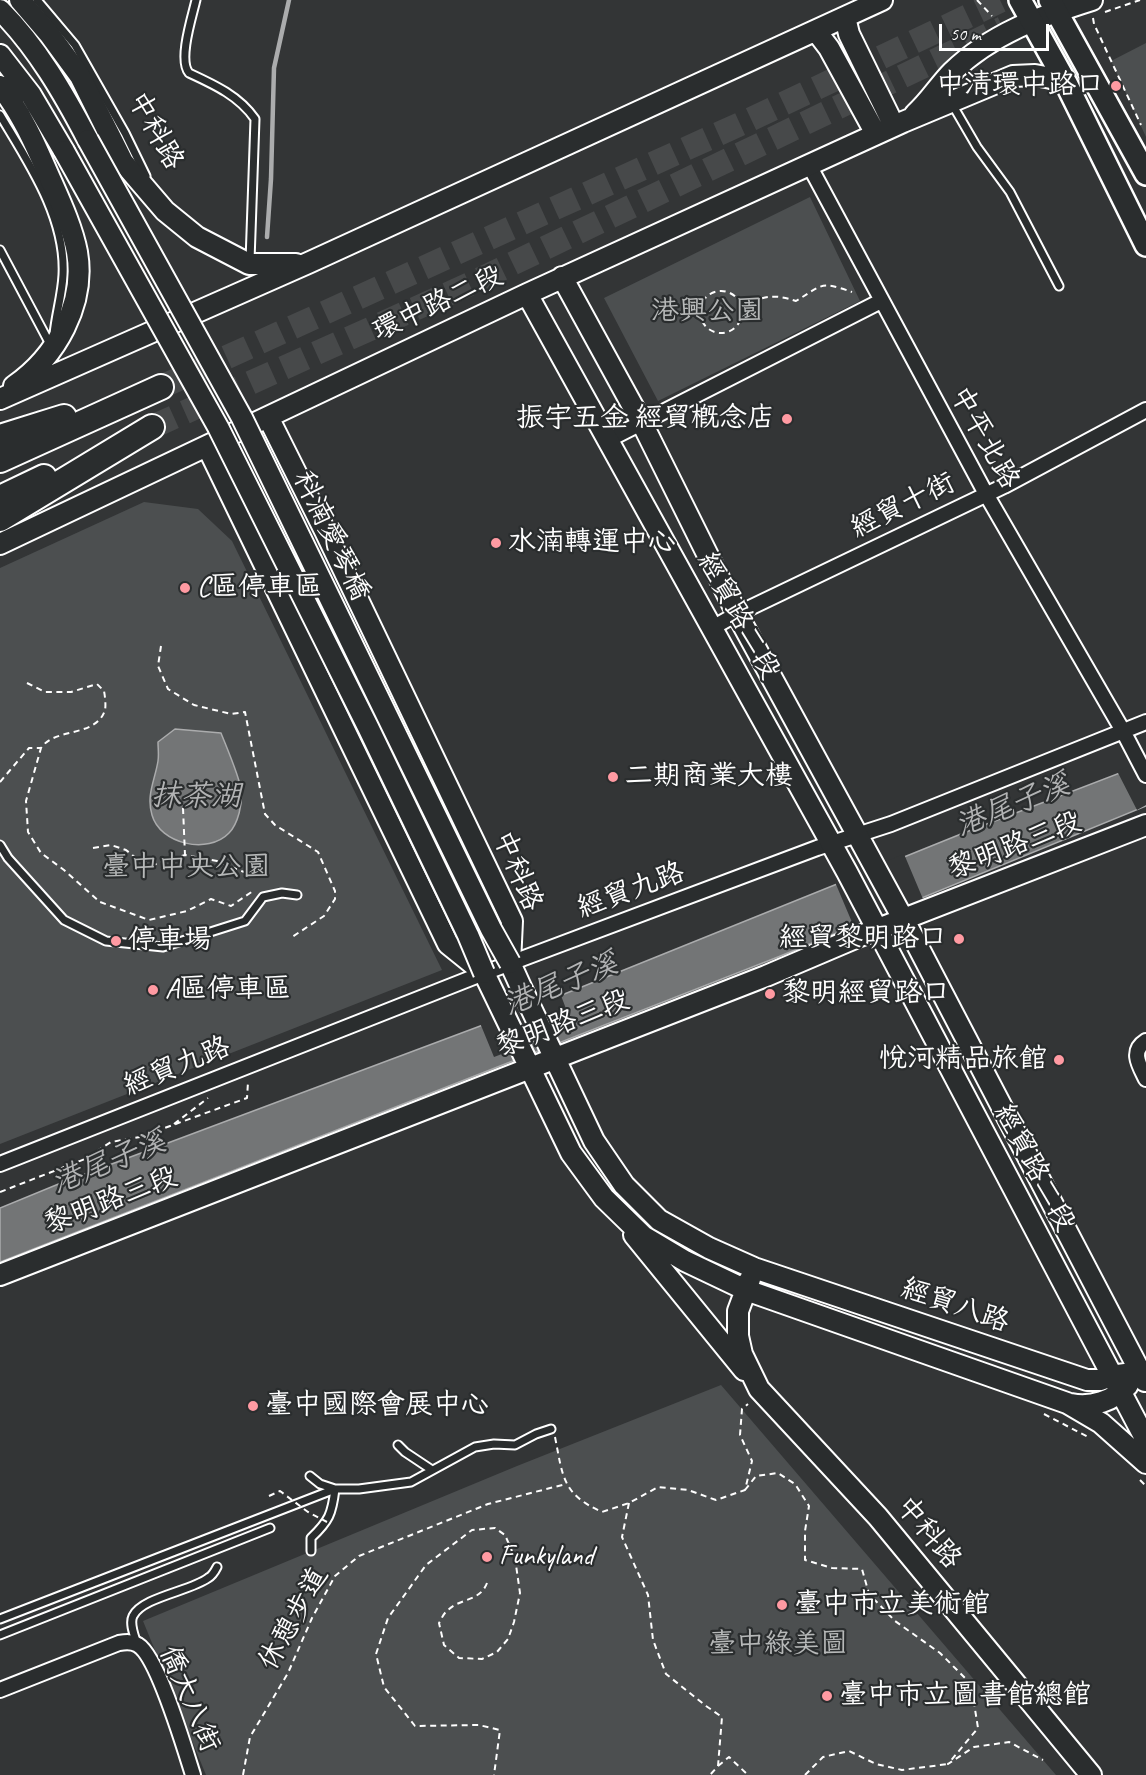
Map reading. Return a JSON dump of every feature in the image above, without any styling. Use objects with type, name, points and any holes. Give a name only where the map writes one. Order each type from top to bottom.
[{"type":"highway","points":[[0,437],[161,387],[0,460]]},
{"type":"highway","points":[[0,498],[153,427],[0,519]]},
{"type":"main road","points":[[1020,0],[1066,83],[1146,245]]},
{"type":"main road","points":[[1053,6],[1146,174]]},
{"type":"street","name":"中科路","points":[[20,0],[50,34],[80,76],[123,162],[165,211],[197,237],[249,264],[308,263]]},
{"type":"street","points":[[0,398],[308,263],[882,0]]},
{"type":"street","name":"環中路二段","points":[[891,127],[920,110],[940,84],[968,58],[1003,35],[1032,21],[1053,6],[1096,10]]},
{"type":"street","name":"科湳愛琴橋","points":[[0,10],[54,80],[242,418],[513,971]]},
{"type":"street","points":[[845,17],[849,34],[891,127]]},
{"type":"street","points":[[816,31],[891,127]]},
{"type":"street","name":"科湳愛琴橋","points":[[0,55],[31,95],[64,151],[218,427],[368,727],[468,935],[487,980]]},
{"type":"street","name":"環中路二段","points":[[0,544],[562,277],[891,127],[1013,76],[1035,75],[1066,83]]},
{"type":"street","points":[[0,86],[20,117],[44,163],[72,234],[78,264],[75,296],[64,331],[52,349],[27,377],[0,398]]},
{"type":"street","name":"中平北路","points":[[809,165],[986,494],[1146,775]]},
{"type":"street","name":"經貿路二段","points":[[562,277],[642,423],[737,614],[901,914],[1144,1375]]},
{"type":"street","name":"經貿路二段","points":[[527,294],[847,872],[1146,1440]]},
{"type":"street","points":[[608,440],[881,301]]},
{"type":"street","name":"經貿十街","points":[[712,628],[986,494],[1146,410]]},
{"type":"street","name":"中科路","points":[[268,417],[331,541],[512,921],[513,971],[594,1141],[624,1185],[659,1220],[709,1248],[754,1268],[738,1311],[738,1336],[742,1354],[757,1394]]},
{"type":"street","name":"中科路","points":[[207,446],[448,944],[487,980],[571,1153],[757,1394],[878,1517],[1091,1775]]},
{"type":"street","name":"經貿九路","points":[[0,1164],[513,971],[831,843],[891,824],[1146,722]]},
{"type":"street","name":"黎明路三段","points":[[0,1275],[766,976],[901,914],[1146,825]]},
{"type":"street","points":[[1146,1041],[1138,1047],[1136,1052],[1137,1061],[1146,1079]]},
{"type":"street","name":"中科路","points":[[604,1198],[643,1236],[685,1261],[746,1290]]},
{"type":"street","name":"經貿八路","points":[[754,1268],[1087,1380],[1100,1380],[1111,1376],[1144,1375]]},
{"type":"street","name":"經貿八路","points":[[746,1290],[1067,1403],[1101,1424],[1142,1470]]},
{"type":"street","name":"經貿八路","points":[[1067,1403],[1092,1405],[1121,1394],[1144,1375]]},
{"type":"street","points":[[0,1690],[119,1643],[137,1644]]},
{"type":"street","name":"僑大八街","points":[[137,1644],[146,1652],[163,1688],[193,1775]]},
{"type":"lane","name":"中科路","points":[[37,0],[75,45],[157,194],[194,224]]},
{"type":"lane","points":[[196,0],[184,64],[186,69],[189,73],[224,89],[255,119],[249,264]]},
{"type":"lane","points":[[950,102],[977,147],[1010,192],[1059,286]]},
{"type":"lane","points":[[0,115],[31,169],[59,236],[63,273],[52,349]]},
{"type":"lane","points":[[217,238],[249,264]]},
{"type":"lane","points":[[0,250],[52,349]]},
{"type":"lane","points":[[1,850],[64,920],[106,941],[163,947],[245,921],[263,897],[282,893],[297,895]]},
{"type":"lane","points":[[310,1476],[320,1484],[335,1489],[359,1489],[411,1482],[475,1447],[494,1444],[515,1445],[551,1429]]},
{"type":"lane","points":[[398,1445],[432,1470]]},
{"type":"lane","points":[[311,1551],[311,1538],[327,1522],[333,1510],[335,1489]]},
{"type":"lane","points":[[0,1619],[335,1489]]},
{"type":"lane","points":[[0,1635],[270,1528]]},
{"type":"lane","points":[[137,1644],[132,1623],[133,1616],[139,1609],[153,1600],[209,1578],[217,1567]]},
{"type":"path","points":[[977,0],[992,16]]},
{"type":"path","points":[[1140,0],[1096,10],[1094,24],[1141,126]]},
{"type":"path","points":[[742,305],[765,296],[779,295],[796,301],[820,285],[829,284],[852,292]]},
{"type":"path","points":[[719,291],[733,294],[742,305],[743,312],[738,326],[726,333],[719,333],[706,327],[700,315],[703,302],[712,293],[719,291]]},
{"type":"path","points":[[161,646],[158,666],[168,689],[194,705],[231,714],[244,712],[265,814],[275,825],[318,852],[328,871],[335,898],[324,916],[292,937]]},
{"type":"path","points":[[27,683],[45,692],[71,692],[97,684],[104,691],[105,709],[100,718],[76,732],[55,736],[46,741],[41,748],[26,801],[28,832],[41,853],[100,902],[149,920],[187,911],[211,900],[231,906],[261,887],[273,895]]},
{"type":"path","points":[[0,782],[29,748],[41,748]]},
{"type":"path","points":[[183,808],[185,855]]},
{"type":"path","points":[[93,848],[111,845],[126,850],[136,858],[153,865],[185,855],[217,861],[244,872]]},
{"type":"path","points":[[0,1192],[85,1159],[111,1142],[140,1137],[247,1098],[248,1077]]},
{"type":"path","points":[[172,1125],[216,1093]]},
{"type":"path","points":[[745,1490],[752,1461],[740,1435],[742,1409],[757,1394]]},
{"type":"path","points":[[1036,1411],[1097,1442]]},
{"type":"path","points":[[551,1429],[566,1484],[582,1503],[602,1512],[629,1503],[658,1487],[688,1490],[716,1500],[745,1490],[756,1476],[777,1473],[795,1484],[809,1506],[805,1560],[832,1568],[862,1569],[869,1594],[895,1621],[940,1653],[971,1684],[978,1728],[948,1764]]},
{"type":"path","points":[[1142,1470],[1146,1486]]},
{"type":"path","name":"休憩步道","points":[[243,1775],[250,1737],[288,1673],[312,1618],[335,1576],[359,1556],[488,1504],[566,1484]]},
{"type":"path","points":[[269,1496],[280,1491],[308,1512],[327,1522]]},
{"type":"path","points":[[629,1503],[622,1537],[648,1595],[653,1640],[666,1674],[722,1717],[718,1766]]},
{"type":"path","points":[[487,1583],[484,1592],[447,1610],[439,1623],[444,1645],[459,1658],[482,1659],[497,1652],[508,1639],[520,1593],[515,1558],[505,1535],[495,1528],[472,1530],[426,1565],[388,1618],[376,1654],[384,1687],[415,1726],[478,1725],[500,1730],[494,1775]]},
{"type":"path","points":[[805,1775],[823,1757],[849,1751],[876,1764],[902,1770],[948,1764],[974,1747],[1009,1742],[1043,1760]]},
{"type":"path","points":[[710,1775],[729,1757],[748,1775]]},
{"type":"green space","points":[[1146,43],[1146,137],[1111,61]]},
{"type":"green space","name":"港興公園","points":[[810,197],[860,301],[658,401],[604,298]]},
{"type":"green space","name":"臺中中央公園","points":[[144,502],[198,509],[232,541],[442,970],[0,1144],[0,568]]},
{"type":"green space","name":"臺中綠美圖","points":[[721,1385],[1056,1775],[206,1775],[143,1621],[517,1466]]},
{"type":"water","name":"抹茶湖","points":[[175,729],[221,733],[238,778],[241,801],[235,824],[220,840],[209,844],[198,845],[174,839],[164,833],[152,815],[150,794],[158,761],[158,742]]},
{"type":"water","points":[[1146,763],[1146,806],[778,957],[0,1262],[0,1208],[547,1001],[961,834]]},
{"type":"pier","points":[[1146,760],[1146,805],[1137,810],[1117,771]]},
{"type":"pier","points":[[904,854],[923,899],[854,927],[835,882]]},
{"type":"pier","points":[[560,993],[573,1027],[494,1057],[480,1023]]},
{"type":"waterway","points":[[267,237],[274,68],[289,0]]},
{"type":"tunnel","points":[[161,387],[747,121],[1002,0]]},
{"type":"tunnel","points":[[152,427],[470,284],[1003,28]]},
{"type":"place","name":"中清環中路口","points":[[1116,86]]},
{"type":"place","name":"振宇五金 經貿概念店","points":[[787,419]]},
{"type":"place","name":"水湳轉運中心","points":[[496,543]]},
{"type":"place","name":"C區停車區","points":[[185,588]]},
{"type":"place","name":"二期商業大樓","points":[[613,777]]},
{"type":"place","name":"經貿黎明路口","points":[[959,939]]},
{"type":"place","name":"停車場","points":[[116,941]]},
{"type":"place","name":"A區停車區","points":[[153,990]]},
{"type":"place","name":"黎明經貿路口","points":[[770,994]]},
{"type":"place","name":"悅河精品旅館","points":[[1059,1060]]},
{"type":"place","name":"臺中國際會展中心","points":[[253,1406]]},
{"type":"place","name":"Funkyland","points":[[487,1557]]},
{"type":"place","name":"臺中市立美術館","points":[[782,1605]]},
{"type":"place","name":"臺中市立圖書館總館","points":[[827,1696]]},
{"type":"water label","name":"港尾子溪","points":[[1013,806]]},
{"type":"water label","name":"港尾子溪","points":[[561,985]]},
{"type":"water label","name":"港尾子溪","points":[[109,1163]]}]
